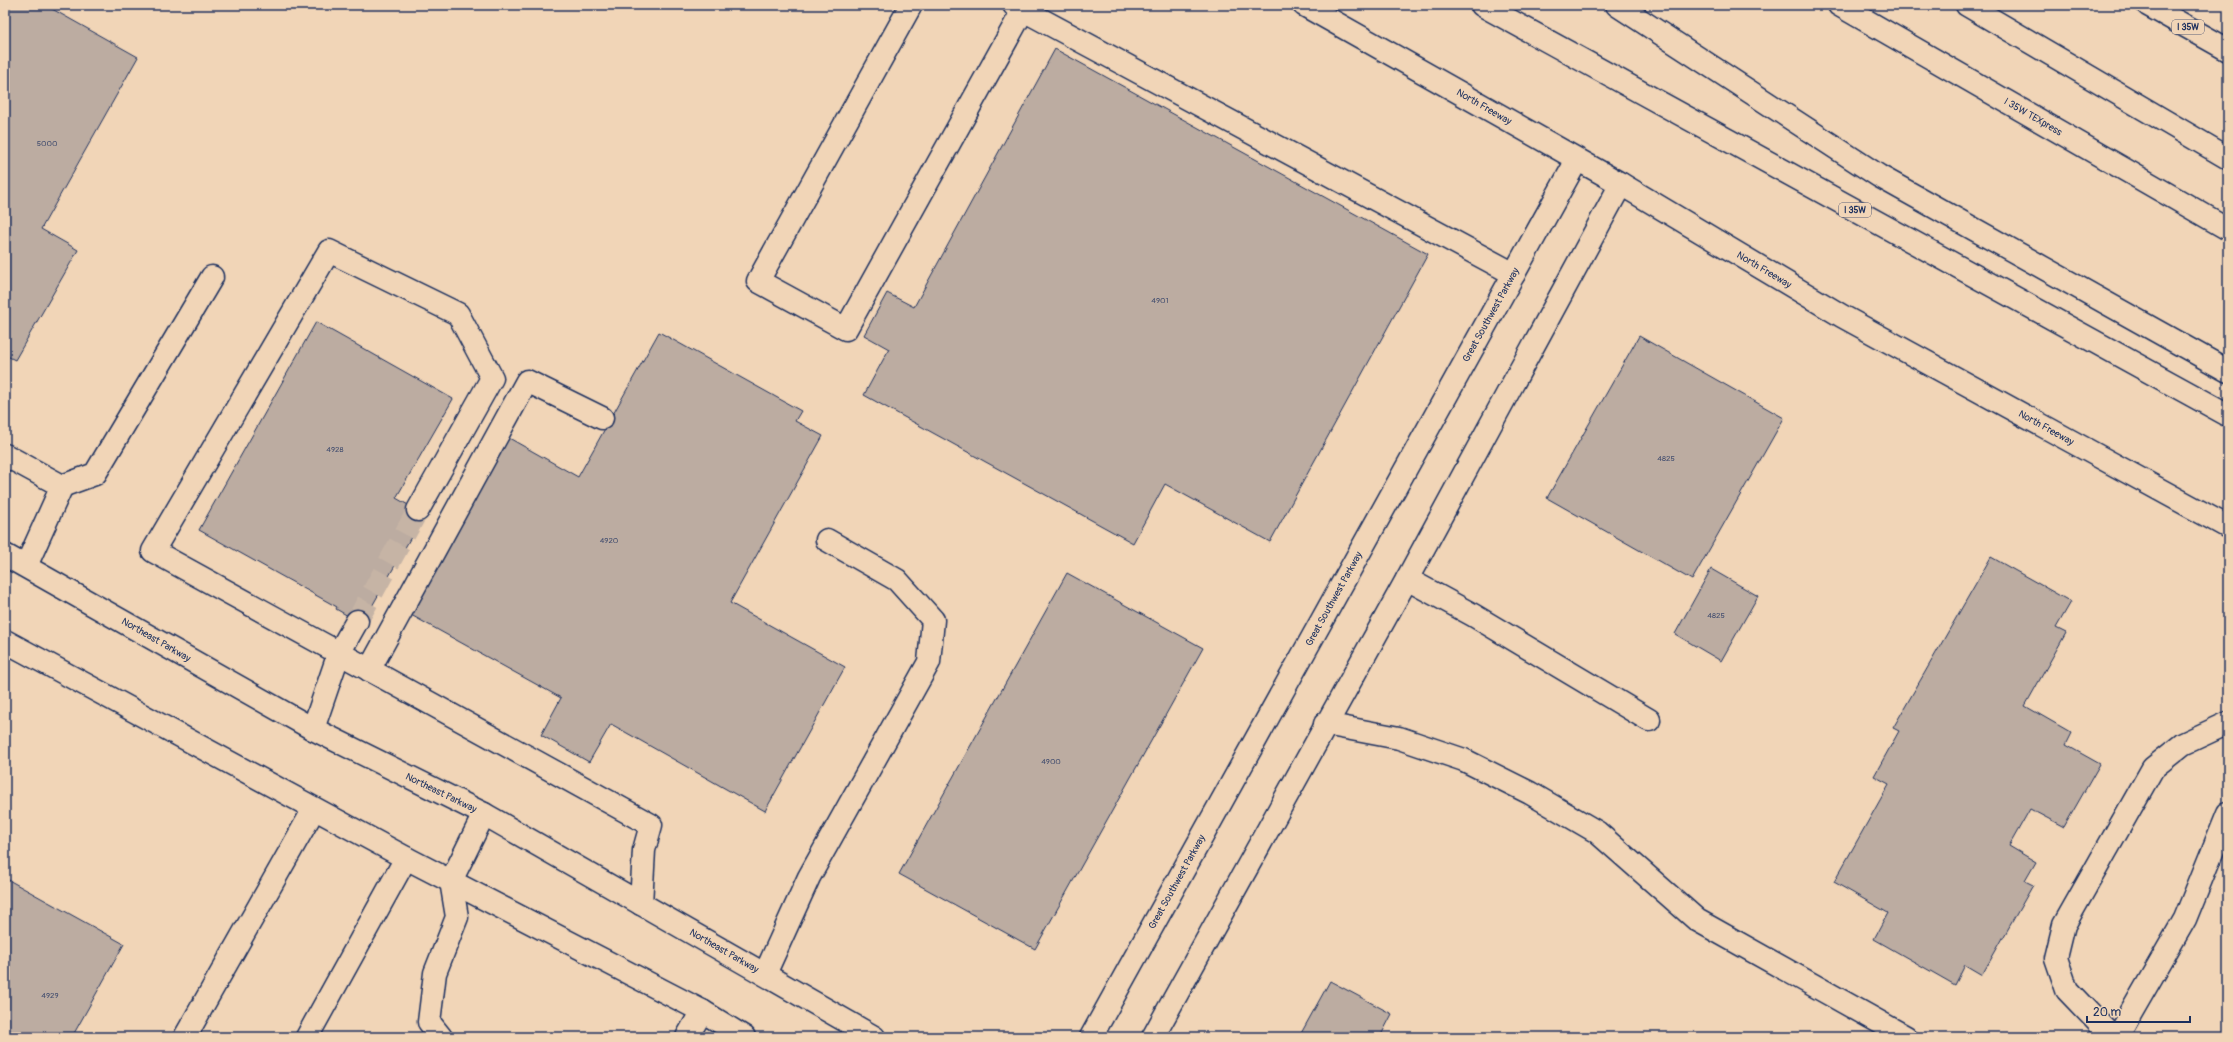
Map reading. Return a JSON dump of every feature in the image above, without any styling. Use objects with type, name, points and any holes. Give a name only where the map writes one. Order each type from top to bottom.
[{"type":"main road","points":[[911,5],[758,281],[846,329],[1021,7],[1514,274]]},
{"type":"main road","name":"North Freeway","points":[[1304,5],[1621,184],[1842,316],[2228,527]]},
{"type":"main road","name":"I 35W","points":[[1482,5],[2228,415]]},
{"type":"main road","points":[[1617,5],[1879,176],[2228,371]]},
{"type":"main road","name":"I 35W TEXpress","points":[[1836,5],[2228,229]]},
{"type":"main road","points":[[1967,5],[2228,158]]},
{"type":"main road","name":"I 35W","points":[[2148,5],[2228,50]]},
{"type":"main road","name":"Great Southwest Parkway","points":[[1091,1037],[1577,160]]},
{"type":"main road","points":[[1153,1037],[1406,579],[1621,184]]},
{"type":"main road","points":[[418,510],[492,378],[458,314],[329,251],[153,550],[650,825],[644,850],[641,904]]},
{"type":"main road","points":[[26,566],[62,486],[95,474],[212,277]]},
{"type":"main road","points":[[369,670],[527,381],[602,418]]},
{"type":"main road","points":[[5,454],[62,486]]},
{"type":"main road","points":[[765,974],[810,877],[929,662],[933,620],[897,580],[827,540]]},
{"type":"main road","name":"Northeast Parkway","points":[[5,554],[313,729],[484,814],[874,1037]]},
{"type":"main road","points":[[1406,579],[1473,615],[1648,720]]},
{"type":"main road","points":[[313,729],[339,653],[357,621]]},
{"type":"main road","points":[[5,641],[406,858],[702,1011],[744,1037]]},
{"type":"main road","points":[[2112,1037],[2068,990],[2056,958],[2064,925],[2152,768],[2183,744],[2228,723]]},
{"type":"main road","points":[[1325,724],[1399,738],[1464,760],[1530,793],[1596,832],[1697,920],[1906,1037]]},
{"type":"main road","points":[[185,1037],[314,809]]},
{"type":"main road","points":[[2117,1037],[2185,919],[2228,813]]},
{"type":"main road","points":[[442,1037],[428,1022],[436,973],[457,917],[451,881],[484,814]]},
{"type":"main road","points":[[307,1037],[406,858]]},
{"type":"main road","points":[[687,1037],[702,1011]]},
{"type":"building","points":[[5,5],[45,5],[138,57],[41,229],[78,250],[15,360],[5,355]]},
{"type":"building","points":[[1055,49],[1428,254],[1270,542],[1165,484],[1133,543],[864,395],[889,349],[864,335],[887,293],[914,307]]},
{"type":"building","points":[[316,322],[453,399],[396,498],[424,514],[362,624],[336,609],[337,607],[199,530]]},
{"type":"building","points":[[659,332],[801,411],[795,421],[823,436],[730,603],[845,667],[765,811],[611,724],[589,762],[541,735],[561,698],[411,615],[509,438],[578,477]]},
{"type":"building","points":[[1639,336],[1784,418],[1692,580],[1547,498]]},
{"type":"building","points":[[1991,557],[2071,602],[2056,628],[2066,633],[2025,706],[2072,733],[2066,745],[2100,764],[2064,827],[2030,809],[2009,846],[2036,862],[2025,881],[2033,885],[1982,975],[1965,965],[1955,985],[1874,939],[1888,913],[1834,882],[1889,784],[1874,776],[1899,731],[1893,728]]},
{"type":"building","points":[[1711,569],[1758,596],[1721,661],[1675,634]]},
{"type":"building","points":[[1067,573],[1203,648],[1035,949],[899,874]]},
{"type":"building","points":[[5,878],[124,944],[72,1037],[5,1037]]},
{"type":"building","points":[[1330,981],[1392,1014],[1380,1037],[1299,1037]]},
{"type":"tunnel","points":[[357,621],[418,510]]}]
